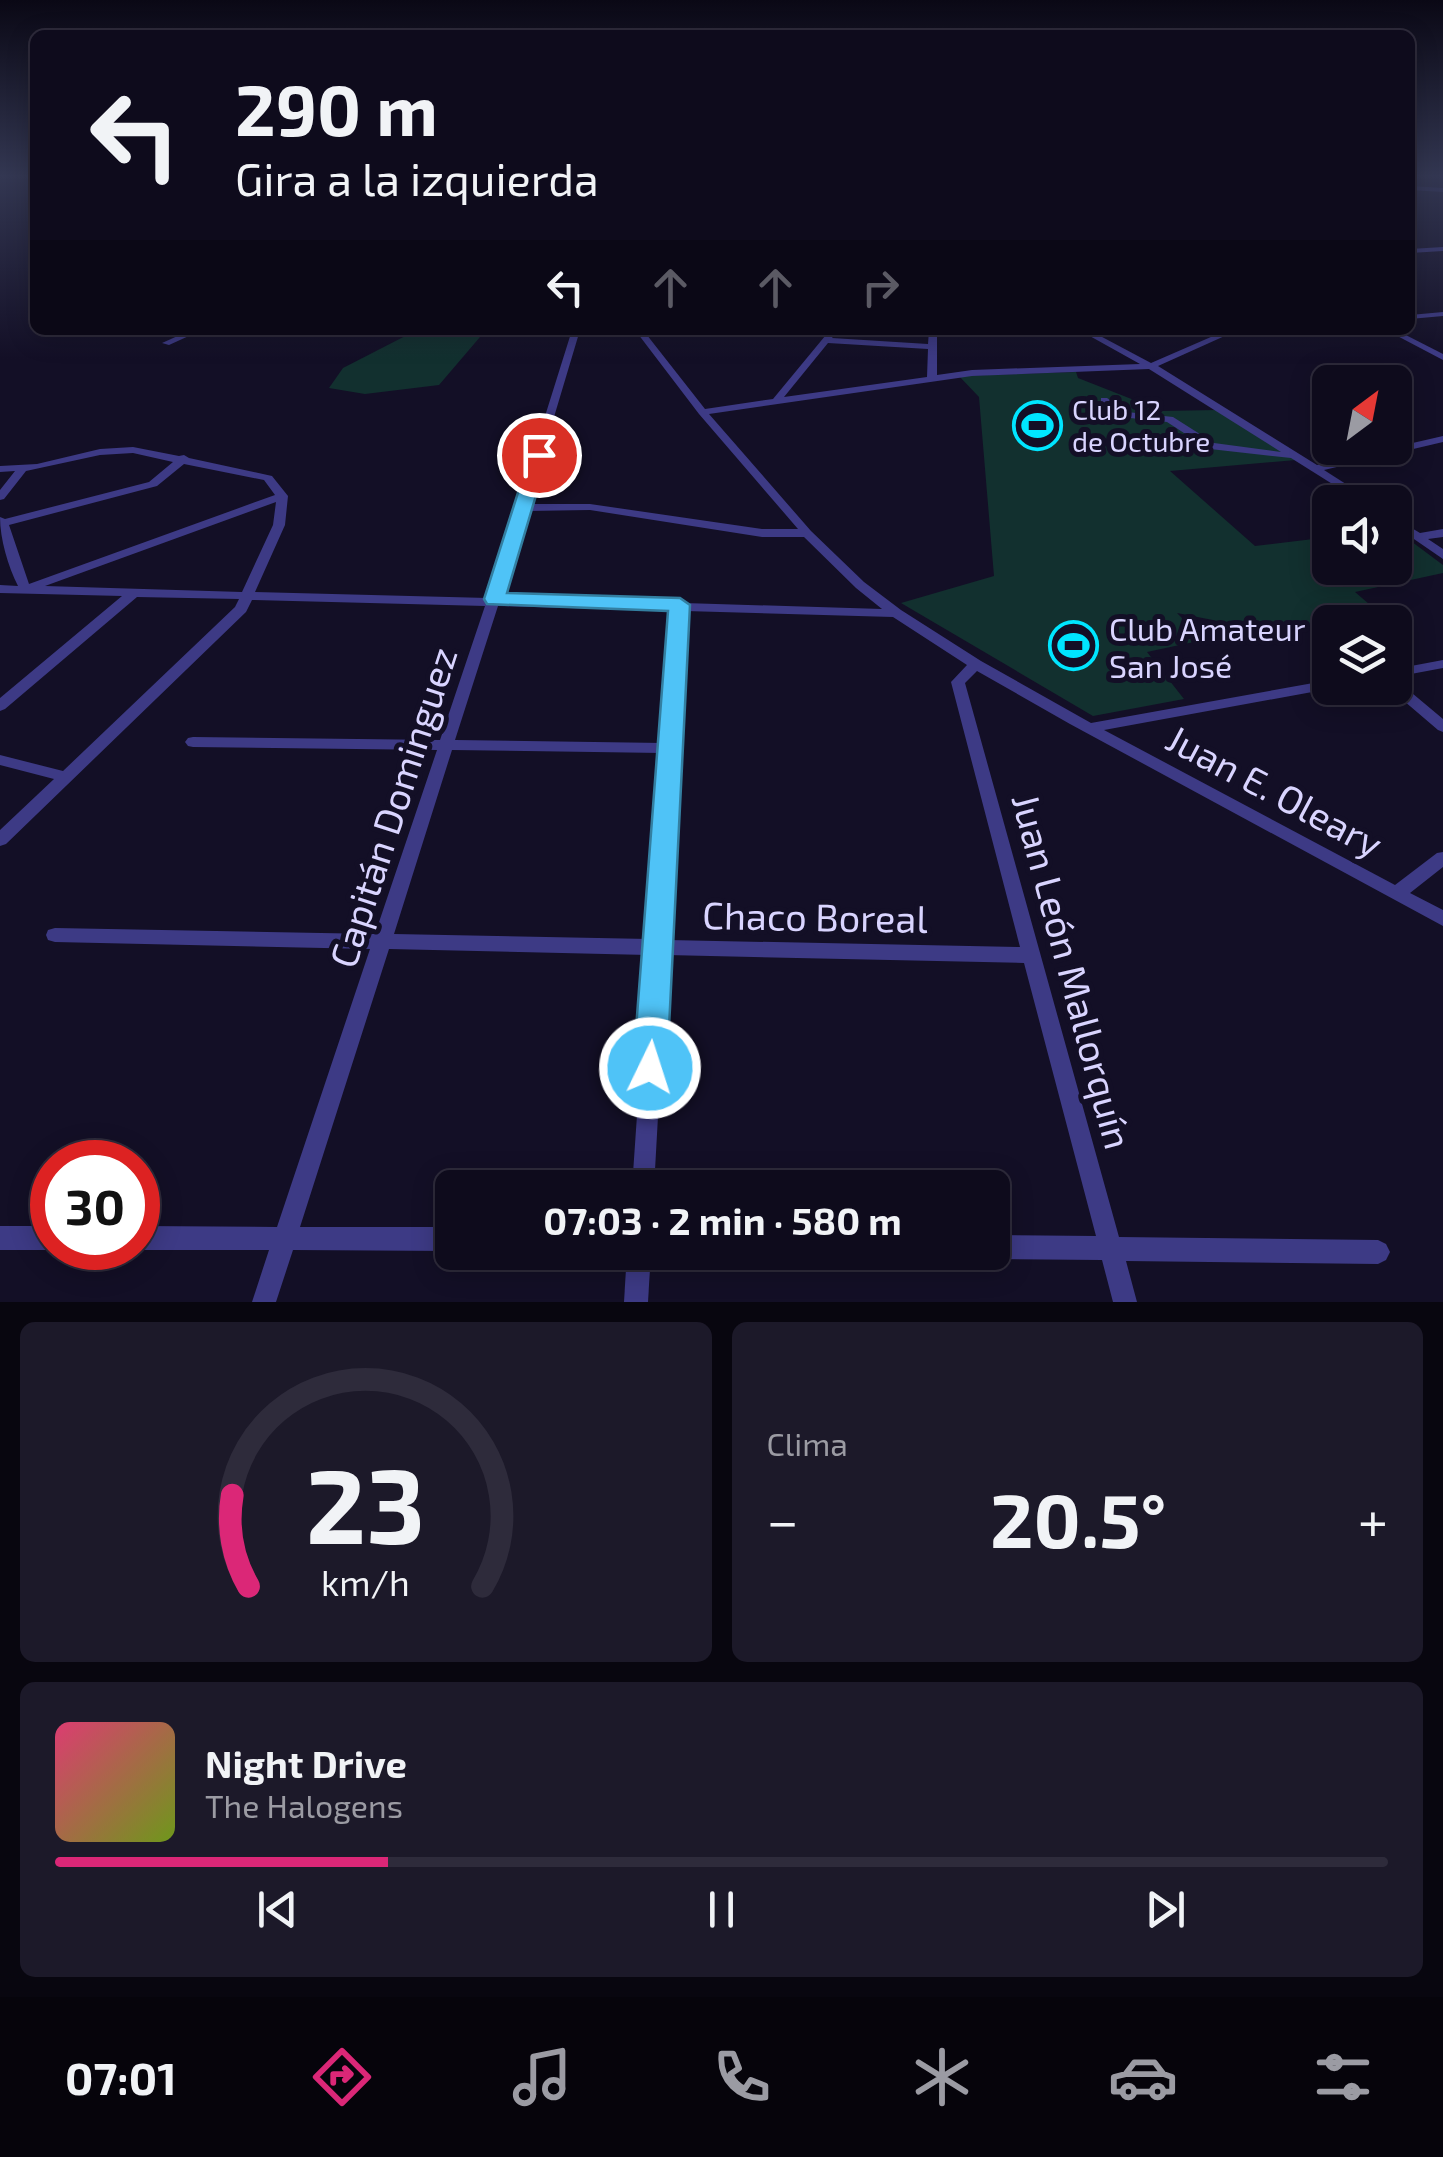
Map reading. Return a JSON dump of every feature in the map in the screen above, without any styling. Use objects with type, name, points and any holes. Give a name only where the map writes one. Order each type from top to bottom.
[{"type":"street","points":[[1415,251],[1443,249]]},
{"type":"street","points":[[1428,250],[1443,258]]},
{"type":"street","points":[[1415,317],[1443,314]]},
{"type":"street","points":[[166,343],[186,335]]},
{"type":"street","name":"Capitán Dominguez","points":[[264,1302],[494,599],[574,335]]},
{"type":"street","name":"Juan E. Oleary","points":[[643,335],[702,412],[806,533],[860,586],[896,613],[976,664],[1083,724],[1443,918]]},
{"type":"street","points":[[777,400],[830,335]]},
{"type":"street","points":[[932,378],[933,335]]},
{"type":"street","points":[[1092,335],[1150,366],[1343,485]]},
{"type":"street","points":[[702,412],[932,378],[1150,366],[1217,335]]},
{"type":"street","points":[[1400,335],[1443,356]]},
{"type":"street","points":[[827,340],[933,347]]},
{"type":"street","points":[[1104,400],[1124,416],[1170,419],[1211,446]]},
{"type":"street","points":[[1142,436],[1190,449],[1211,446],[1299,458]]},
{"type":"street","points":[[1318,468],[1441,440]]},
{"type":"street","points":[[0,469],[114,450],[184,458],[268,478],[282,496],[279,524],[241,609],[62,776],[0,840]]},
{"type":"street","points":[[26,588],[14,569],[10,533],[1,522],[153,484],[184,458]]},
{"type":"street","points":[[0,497],[23,468]]},
{"type":"street","points":[[26,588],[282,496]]},
{"type":"street","points":[[522,508],[590,506],[762,533],[806,533]]},
{"type":"street","points":[[1417,537],[1443,533]]},
{"type":"street","points":[[1412,534],[1443,554]]},
{"type":"street","points":[[0,588],[896,613]]},
{"type":"street","points":[[0,706],[136,592]]},
{"type":"street","points":[[643,1170],[680,605]]},
{"type":"street","name":"Juan León Mallorquín","points":[[976,664],[958,682],[1125,1302]]},
{"type":"street","points":[[1412,670],[1443,664]]},
{"type":"street","points":[[1083,724],[1312,687]]},
{"type":"street","points":[[1412,701],[1443,727]]},
{"type":"street","points":[[193,742],[670,748]]},
{"type":"street","points":[[0,760],[62,776]]},
{"type":"street","points":[[1396,893],[1443,858]]},
{"type":"street","name":"Chaco Boreal","points":[[55,935],[1033,955]]},
{"type":"street","points":[[0,1238],[30,1238]]},
{"type":"street","points":[[160,1238],[435,1240]]},
{"type":"street","points":[[1010,1247],[1378,1252]]},
{"type":"street","points":[[636,1302],[637,1270]]},
{"type":"green space","points":[[407,335],[482,335],[439,385],[365,394],[329,388],[343,368]]},
{"type":"green space","points":[[1076,372],[1078,378],[1162,411],[1217,410],[1296,460],[1170,471],[1255,546],[1312,539],[1312,585],[1387,585],[1355,592],[1370,605],[1312,605],[1312,625],[1269,631],[1177,613],[1203,640],[1147,652],[1184,699],[1093,716],[901,603],[994,576],[979,397],[959,376]]},
{"type":"green space","points":[[1412,542],[1443,565],[1443,573],[1412,580]]},
{"type":"place","name":"Club 12 de Octubre","points":[[1037,425]]},
{"type":"place","name":"Club Amateur San José","points":[[1074,646]]},
{"type":"route","points":[[539,455],[494,599],[680,605],[650,1068]]}]
